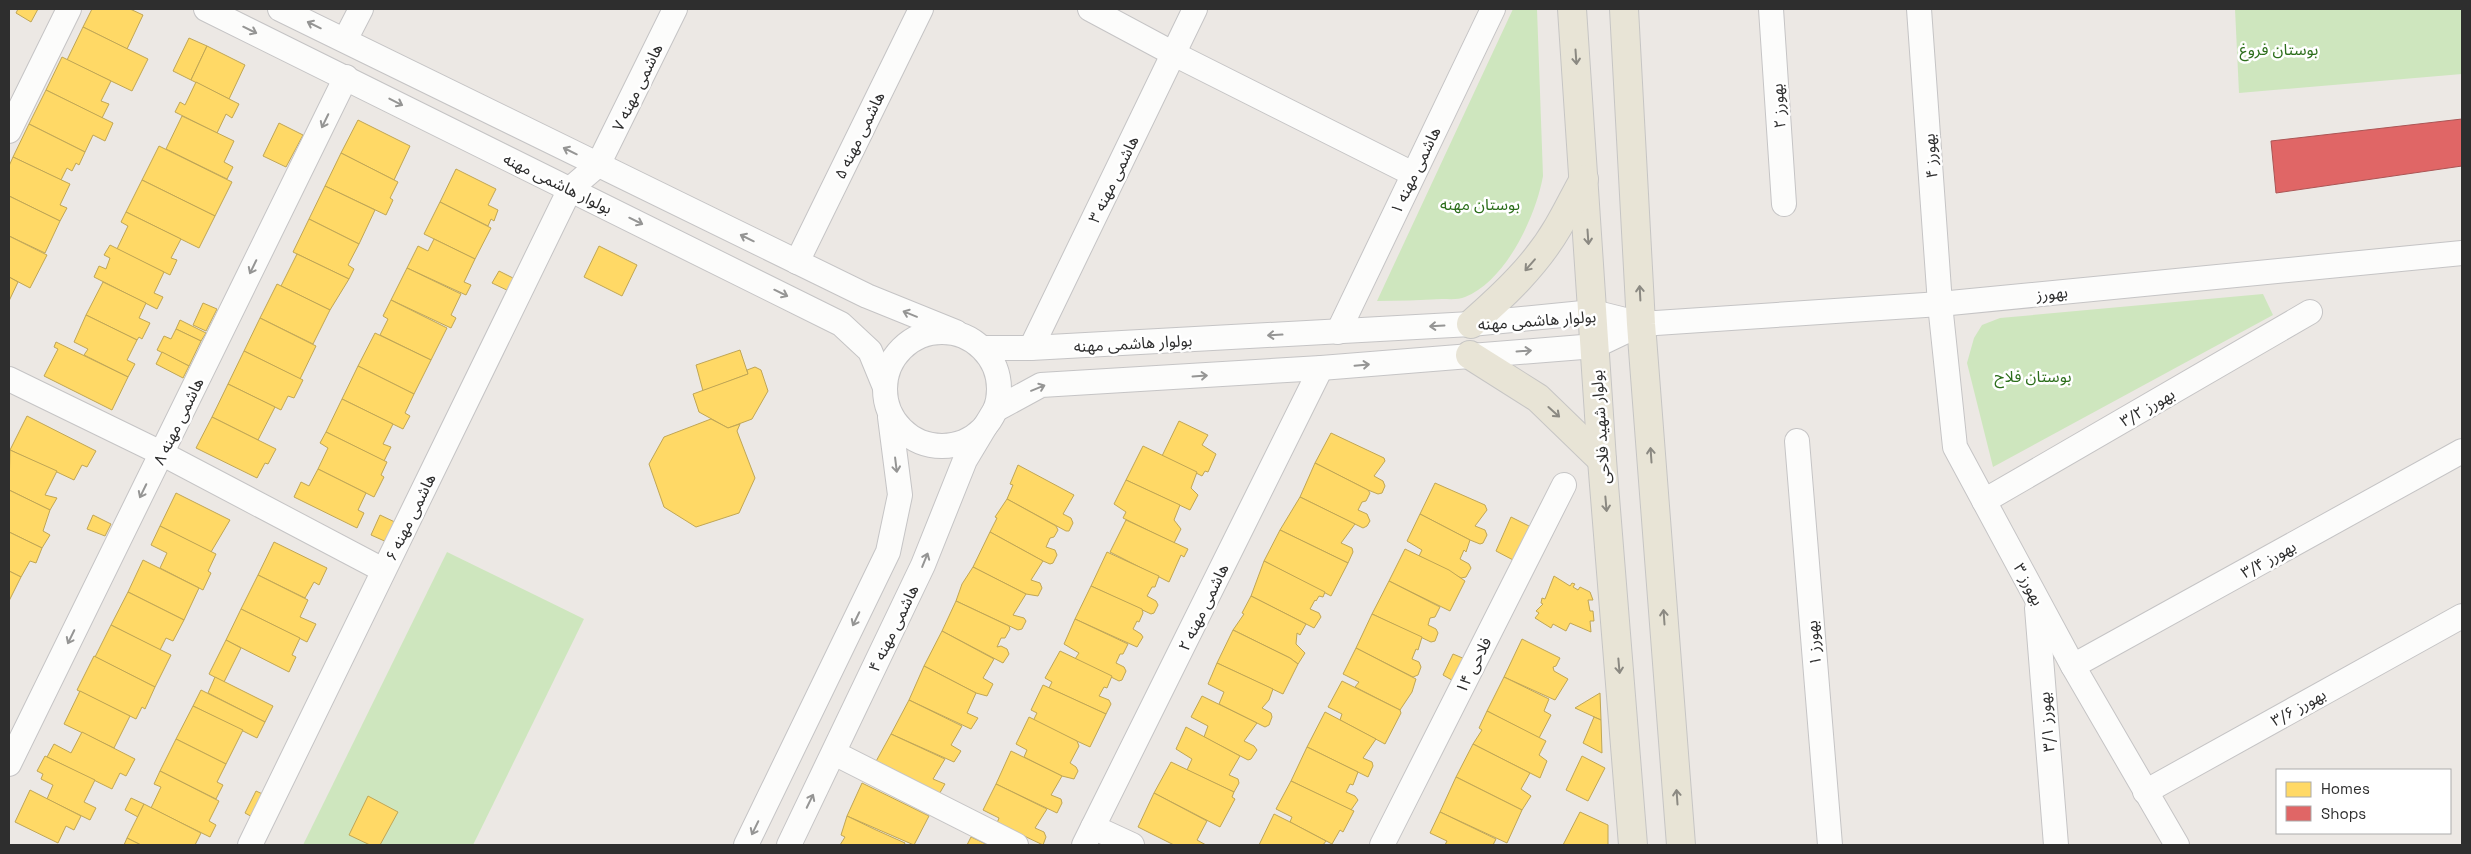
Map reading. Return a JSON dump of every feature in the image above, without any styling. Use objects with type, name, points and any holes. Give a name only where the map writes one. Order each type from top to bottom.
[{"type":"main road","name":"بولوار شهید فلاحی","points":[[1572,9],[1602,460],[1634,845]]},
{"type":"main road","points":[[1624,9],[1641,324],[1681,845]]},
{"type":"main road","points":[[1471,324],[1503,296],[1535,260],[1558,228],[1584,179]]},
{"type":"main road","points":[[1470,355],[1538,398],[1602,460]]},
{"type":"street","points":[[9,131],[69,9]]},
{"type":"street","name":"بولوار هاشمی مهنه","points":[[206,9],[841,324],[870,351],[884,385]]},
{"type":"street","name":"بولوار هاشمی مهنه","points":[[280,9],[866,296],[956,332]]},
{"type":"street","points":[[345,40],[361,9]]},
{"type":"street","name":"هاشمی مهنه ۷","points":[[598,165],[675,9]]},
{"type":"street","name":"هاشمی مهنه ۵","points":[[797,262],[921,9]]},
{"type":"street","points":[[1090,9],[1174,54],[1413,174]]},
{"type":"street","name":"هاشمی مهنه ۳","points":[[1031,348],[1196,9]]},
{"type":"street","name":"هاشمی مهنه ۱","points":[[1338,332],[1493,9]]},
{"type":"street","name":"بهورز ۲","points":[[1772,9],[1784,204]]},
{"type":"street","name":"بهورز ۴","points":[[1919,9],[1940,304]]},
{"type":"street","name":"هاشمی مهنه ۸","points":[[9,764],[346,77]]},
{"type":"street","points":[[570,189],[598,165]]},
{"type":"street","name":"هاشمی مهنه ۶","points":[[250,845],[570,189]]},
{"type":"street","name":"بهورز","points":[[1641,324],[1940,304],[2462,253]]},
{"type":"street","name":"بهورز ۳","points":[[1940,304],[1955,447],[2073,666],[2144,792],[2177,845]]},
{"type":"street","name":"بولوار هاشمی مهنه","points":[[983,348],[1031,348],[1338,332],[1471,324],[1593,312],[1641,324]]},
{"type":"street","name":"بهورز ۳/۲","points":[[1984,501],[2310,312]]},
{"type":"street","name":"بولوار هاشمی مهنه","points":[[995,410],[1042,385],[1321,368],[1595,346],[1641,324]]},
{"type":"street","points":[[746,845],[888,552],[900,495],[884,385],[895,354],[922,334],[956,332],[983,348],[998,378],[995,410],[975,436],[944,447],[913,440],[890,416]]},
{"type":"street","name":"هاشمی مهنه ۲","points":[[1089,836],[1321,368]]},
{"type":"street","points":[[9,379],[162,453],[383,570]]},
{"type":"street","name":"هاشمی مهنه ۴","points":[[789,845],[923,565],[965,460],[995,410]]},
{"type":"street","name":"بهورز ۱","points":[[1797,441],[1830,845]]},
{"type":"street","name":"بهورز ۳/۴","points":[[2073,666],[2462,452]]},
{"type":"street","name":"فلاحی ۱۴","points":[[1382,845],[1564,485]]},
{"type":"street","name":"بهورز ۳/۱","points":[[2037,598],[2056,845]]},
{"type":"street","name":"بهورز ۳/۶","points":[[2144,792],[2459,625]]},
{"type":"street","points":[[834,753],[1016,845]]},
{"type":"street","points":[[1089,836],[1132,845]]},
{"type":"green space","name":"بوستان مهنه","points":[[1513,9],[1537,9],[1543,176],[1534,210],[1526,228],[1517,246],[1494,277],[1480,289],[1465,297],[1460,299],[1377,301]]},
{"type":"green space","name":"بوستان فروغ","points":[[2235,9],[2462,9],[2462,74],[2239,93]]},
{"type":"green space","name":"بوستان فلاح","points":[[2263,294],[2273,315],[1993,467],[1967,363],[1974,338],[1982,325],[2000,318]]},
{"type":"green space","points":[[447,552],[584,619],[473,845],[303,845]]},
{"type":"building: Homes","points":[[18,9],[38,9],[31,22],[16,13]]},
{"type":"building: Homes","points":[[92,9],[130,9],[143,15],[127,49],[83,27]]},
{"type":"building: Homes","points":[[83,27],[148,59],[132,91],[67,60]]},
{"type":"building: Homes","points":[[189,38],[207,46],[191,80],[173,71]]},
{"type":"building: Homes","points":[[207,46],[245,65],[229,99],[191,80]]},
{"type":"building: Homes","points":[[62,57],[111,81],[101,101],[109,104],[102,118],[46,90]]},
{"type":"building: Homes","points":[[196,82],[239,104],[232,118],[226,114],[217,133],[175,112],[180,102],[185,105]]},
{"type":"building: Homes","points":[[46,90],[113,123],[105,141],[93,135],[85,152],[29,124]]},
{"type":"building: Homes","points":[[182,116],[234,141],[224,162],[233,167],[227,179],[166,149]]},
{"type":"building: Homes","points":[[358,120],[410,146],[394,180],[341,153]]},
{"type":"building: Homes","points":[[279,123],[303,135],[286,167],[263,156]]},
{"type":"building: Homes","points":[[29,124],[85,152],[79,165],[76,163],[72,171],[67,168],[61,180],[13,157]]},
{"type":"building: Homes","points":[[159,146],[232,182],[215,216],[142,180]]},
{"type":"building: Homes","points":[[341,153],[398,182],[390,198],[393,200],[386,215],[325,186]]},
{"type":"building: Homes","points":[[13,157],[70,184],[60,205],[67,208],[60,221],[9,196],[9,166]]},
{"type":"building: Homes","points":[[456,169],[496,189],[488,205],[498,210],[494,221],[491,219],[488,226],[440,202]]},
{"type":"building: Homes","points":[[142,180],[215,216],[199,248],[126,212]]},
{"type":"building: Homes","points":[[325,186],[375,210],[359,244],[309,219]]},
{"type":"building: Homes","points":[[9,196],[60,221],[45,253],[9,236]]},
{"type":"building: Homes","points":[[440,202],[491,228],[475,259],[424,234]]},
{"type":"building: Homes","points":[[126,212],[181,239],[171,258],[177,260],[170,275],[117,249],[128,226],[121,222]]},
{"type":"building: Homes","points":[[309,219],[359,244],[348,265],[354,269],[349,279],[293,252]]},
{"type":"building: Homes","points":[[9,236],[47,255],[30,288],[9,277]]},
{"type":"building: Homes","points":[[434,239],[475,259],[464,282],[471,285],[466,295],[407,268],[418,246],[428,251]]},
{"type":"building: Homes","points":[[110,245],[164,272],[154,293],[163,297],[157,309],[94,277],[99,266],[106,269],[110,258],[104,255]]},
{"type":"building: Homes","points":[[599,246],[637,265],[622,296],[584,277]]},
{"type":"building: Homes","points":[[297,254],[349,279],[330,310],[281,286]]},
{"type":"building: Homes","points":[[407,268],[461,294],[451,315],[456,318],[451,328],[391,300]]},
{"type":"building: Homes","points":[[499,271],[519,281],[513,293],[492,283]]},
{"type":"building: Homes","points":[[9,277],[18,282],[9,301]]},
{"type":"building: Homes","points":[[103,282],[146,303],[139,318],[150,323],[142,339],[139,337],[137,340],[86,315]]},
{"type":"building: Homes","points":[[277,284],[330,310],[313,344],[260,318]]},
{"type":"building: Homes","points":[[391,300],[447,328],[431,360],[380,335],[388,319],[383,316]]},
{"type":"building: Homes","points":[[203,303],[217,309],[206,331],[193,325]]},
{"type":"building: Homes","points":[[86,315],[137,340],[127,360],[135,364],[128,377],[84,355],[88,349],[74,342]]},
{"type":"building: Homes","points":[[260,318],[316,346],[300,379],[244,351]]},
{"type":"building: Homes","points":[[180,320],[206,333],[201,341],[176,329]]},
{"type":"building: Homes","points":[[176,329],[201,341],[189,366],[157,350],[164,336],[171,339]]},
{"type":"building: Homes","points":[[375,333],[431,360],[414,394],[358,366]]},
{"type":"building: Homes","points":[[56,342],[128,377],[112,410],[44,376],[58,349],[54,347]]},
{"type":"building: Homes","points":[[740,350],[748,374],[703,391],[696,365]]},
{"type":"building: Homes","points":[[244,351],[303,380],[294,398],[288,396],[281,410],[228,384]]},
{"type":"building: Homes","points":[[162,352],[189,366],[183,378],[156,364]]},
{"type":"building: Homes","points":[[358,366],[414,394],[405,413],[410,416],[403,429],[342,399]]},
{"type":"building: Homes","points":[[755,367],[761,370],[768,391],[752,419],[728,428],[699,412],[693,394],[748,374],[747,370]]},
{"type":"building: Homes","points":[[228,384],[275,407],[258,440],[212,417]]},
{"type":"building: Homes","points":[[342,399],[393,424],[383,444],[391,447],[384,461],[326,432]]},
{"type":"building: Homes","points":[[27,416],[96,451],[87,467],[82,465],[74,480],[10,450]]},
{"type":"building: Homes","points":[[212,417],[276,449],[268,464],[265,463],[257,478],[196,448]]},
{"type":"building: Homes","points":[[711,419],[728,428],[740,424],[737,431],[755,478],[739,513],[696,527],[664,507],[649,464],[664,437]]},
{"type":"building: Homes","points":[[1179,421],[1208,435],[1202,445],[1216,454],[1208,472],[1205,471],[1202,476],[1162,456]]},
{"type":"building: Homes","points":[[326,432],[387,462],[381,475],[384,477],[374,497],[318,469],[328,448],[320,443]]},
{"type":"building: Homes","points":[[1331,433],[1384,458],[1385,461],[1374,476],[1383,481],[1385,486],[1382,493],[1378,494],[1368,490],[1315,463]]},
{"type":"building: Homes","points":[[1143,446],[1197,472],[1191,488],[1198,495],[1190,510],[1126,480]]},
{"type":"building: Homes","points":[[10,450],[57,471],[45,495],[57,498],[50,510],[9,490]]},
{"type":"building: Homes","points":[[1315,463],[1368,490],[1370,493],[1366,501],[1362,502],[1358,510],[1367,514],[1370,521],[1367,526],[1363,528],[1300,497]]},
{"type":"building: Homes","points":[[1018,465],[1074,495],[1063,514],[1071,518],[1073,523],[1069,531],[1007,499],[1013,485],[1010,484]]},
{"type":"building: Homes","points":[[318,469],[366,493],[358,510],[364,513],[357,528],[294,497],[301,482],[309,486]]},
{"type":"building: Homes","points":[[1126,480],[1180,505],[1174,520],[1181,529],[1174,543],[1123,518],[1126,512],[1114,504]]},
{"type":"building: Homes","points":[[1435,483],[1485,505],[1487,510],[1475,526],[1485,530],[1487,535],[1483,543],[1480,544],[1470,540],[1420,514]]},
{"type":"building: Homes","points":[[9,490],[50,510],[43,531],[50,535],[42,548],[9,532]]},
{"type":"building: Homes","points":[[176,493],[230,520],[211,552],[160,526]]},
{"type":"building: Homes","points":[[1300,497],[1355,524],[1341,543],[1352,548],[1353,552],[1348,563],[1280,530]]},
{"type":"building: Homes","points":[[1007,499],[1056,526],[1058,530],[1054,537],[1050,538],[1046,547],[1055,550],[1057,555],[1053,563],[1050,564],[1043,561],[990,532],[997,518],[995,517]]},
{"type":"building: Homes","points":[[1420,514],[1470,540],[1466,552],[1464,550],[1460,559],[1469,564],[1471,568],[1466,577],[1461,578],[1419,556],[1422,550],[1407,541]]},
{"type":"building: Homes","points":[[93,515],[111,524],[105,536],[87,529]]},
{"type":"building: Homes","points":[[380,515],[399,524],[389,543],[371,535]]},
{"type":"building: Homes","points":[[1511,517],[1531,527],[1515,561],[1496,551]]},
{"type":"building: Homes","points":[[1126,520],[1188,549],[1184,557],[1181,555],[1169,582],[1110,552]]},
{"type":"building: Homes","points":[[160,526],[216,554],[208,571],[211,573],[203,590],[160,568],[167,553],[151,545]]},
{"type":"building: Homes","points":[[1280,530],[1348,563],[1331,596],[1264,561]]},
{"type":"building: Homes","points":[[9,532],[42,548],[36,563],[30,561],[21,577],[9,571]]},
{"type":"building: Homes","points":[[990,532],[1043,561],[1031,580],[1040,583],[1042,588],[1038,596],[1026,594],[973,567]]},
{"type":"building: Homes","points":[[274,542],[327,568],[319,585],[314,582],[305,598],[258,575]]},
{"type":"building: Homes","points":[[1405,549],[1449,570],[1465,581],[1450,611],[1389,581]]},
{"type":"building: Homes","points":[[1107,552],[1159,576],[1155,587],[1152,587],[1147,596],[1156,601],[1158,605],[1154,613],[1151,614],[1091,586]]},
{"type":"building: Homes","points":[[143,560],[199,588],[184,620],[128,592]]},
{"type":"building: Homes","points":[[1264,561],[1325,592],[1323,597],[1319,596],[1315,600],[1310,609],[1319,613],[1321,617],[1314,628],[1251,596]]},
{"type":"building: Homes","points":[[973,567],[1026,594],[1013,615],[1024,618],[1026,621],[1022,629],[1018,630],[956,601],[962,584]]},
{"type":"building: Homes","points":[[9,571],[21,577],[9,601]]},
{"type":"building: Homes","points":[[258,575],[308,600],[300,617],[316,624],[307,642],[241,609]]},
{"type":"building: Homes","points":[[1554,576],[1570,586],[1572,583],[1575,584],[1573,587],[1578,590],[1580,587],[1590,592],[1593,600],[1588,600],[1590,611],[1593,611],[1594,621],[1590,621],[1591,632],[1570,623],[1566,631],[1553,624],[1551,628],[1535,618],[1539,613],[1536,611],[1543,604],[1541,603],[1542,598],[1545,599]]},
{"type":"building: Homes","points":[[1389,581],[1440,607],[1435,617],[1430,618],[1428,625],[1436,629],[1438,633],[1435,641],[1431,642],[1372,614]]},
{"type":"building: Homes","points":[[1091,586],[1142,609],[1143,613],[1139,622],[1137,621],[1133,629],[1143,637],[1137,647],[1075,619]]},
{"type":"building: Homes","points":[[128,592],[184,620],[173,641],[166,638],[160,650],[111,625]]},
{"type":"building: Homes","points":[[1251,596],[1306,624],[1300,635],[1297,633],[1296,644],[1305,653],[1298,664],[1290,658],[1233,630],[1244,614],[1242,613]]},
{"type":"building: Homes","points":[[956,601],[1009,626],[1010,629],[1005,638],[1001,638],[997,647],[1001,646],[1007,649],[1009,654],[1003,663],[942,631]]},
{"type":"building: Homes","points":[[241,609],[300,638],[292,655],[296,657],[289,672],[226,640]]},
{"type":"building: Homes","points":[[1372,614],[1422,637],[1418,650],[1416,649],[1412,659],[1419,662],[1421,667],[1418,675],[1413,677],[1356,648]]},
{"type":"building: Homes","points":[[1075,619],[1128,644],[1116,663],[1124,667],[1126,671],[1122,680],[1119,681],[1075,659],[1079,653],[1064,644]]},
{"type":"building: Homes","points":[[111,625],[171,655],[155,687],[95,657]]},
{"type":"building: Homes","points":[[1233,630],[1290,658],[1298,664],[1283,694],[1217,663]]},
{"type":"building: Homes","points":[[942,631],[994,659],[983,678],[993,684],[987,696],[976,693],[924,666]]},
{"type":"building: Homes","points":[[1522,639],[1560,658],[1556,666],[1553,667],[1554,671],[1568,679],[1555,700],[1504,677]]},
{"type":"building: Homes","points":[[226,640],[241,648],[224,682],[209,674]]},
{"type":"building: Homes","points":[[1356,648],[1416,679],[1412,692],[1400,710],[1355,687],[1359,682],[1343,674]]},
{"type":"building: Homes","points":[[1060,651],[1112,676],[1107,688],[1104,687],[1099,696],[1109,700],[1111,704],[1106,714],[1049,688],[1052,682],[1045,678]]},
{"type":"building: Homes","points":[[1453,654],[1465,659],[1457,683],[1443,675]]},
{"type":"building: Homes","points":[[94,656],[155,687],[145,709],[142,707],[136,719],[77,690]]},
{"type":"building: Homes","points":[[1217,663],[1273,689],[1269,700],[1262,708],[1271,713],[1272,717],[1269,725],[1265,727],[1219,704],[1224,692],[1208,684]]},
{"type":"building: Homes","points":[[924,666],[976,693],[967,713],[978,718],[971,729],[909,700]]},
{"type":"building: Homes","points":[[215,677],[273,706],[265,722],[208,693]]},
{"type":"building: Homes","points":[[1504,677],[1549,699],[1544,711],[1551,715],[1539,738],[1487,711]]},
{"type":"building: Homes","points":[[1342,681],[1400,710],[1401,713],[1385,744],[1340,720],[1342,714],[1328,707]]},
{"type":"building: Homes","points":[[1043,685],[1106,714],[1090,747],[1033,721],[1037,713],[1031,710]]},
{"type":"building: Homes","points":[[201,690],[265,722],[257,738],[193,706]]},
{"type":"building: Homes","points":[[80,691],[130,716],[114,748],[64,724]]},
{"type":"building: Homes","points":[[1600,693],[1601,720],[1575,708]]},
{"type":"building: Homes","points":[[1202,696],[1257,723],[1244,741],[1254,746],[1257,750],[1251,759],[1248,760],[1204,737],[1208,726],[1191,717]]},
{"type":"building: Homes","points":[[909,700],[962,726],[951,745],[961,751],[954,762],[891,734]]},
{"type":"building: Homes","points":[[193,706],[243,730],[226,764],[176,739]]},
{"type":"building: Homes","points":[[1487,711],[1546,741],[1539,755],[1547,761],[1540,778],[1473,744],[1482,730],[1479,728]]},
{"type":"building: Homes","points":[[1325,712],[1376,739],[1363,758],[1372,762],[1373,766],[1368,777],[1307,747]]},
{"type":"building: Homes","points":[[1029,717],[1077,741],[1079,746],[1070,763],[1078,771],[1074,779],[1062,776],[1024,757],[1027,750],[1016,744]]},
{"type":"building: Homes","points":[[1594,717],[1601,720],[1602,753],[1583,743]]},
{"type":"building: Homes","points":[[1186,727],[1240,756],[1229,775],[1238,779],[1239,783],[1234,792],[1187,770],[1192,759],[1176,749]]},
{"type":"building: Homes","points":[[82,732],[135,759],[126,776],[120,773],[112,789],[47,757],[54,744],[71,753]]},
{"type":"building: Homes","points":[[891,734],[945,759],[933,779],[945,784],[938,796],[874,765]]},
{"type":"building: Homes","points":[[176,739],[226,764],[217,782],[223,785],[216,799],[160,771]]},
{"type":"building: Homes","points":[[1473,744],[1530,773],[1521,789],[1531,796],[1522,810],[1456,777]]},
{"type":"building: Homes","points":[[1307,747],[1358,772],[1353,785],[1350,784],[1346,792],[1355,796],[1358,800],[1351,810],[1291,781]]},
{"type":"building: Homes","points":[[1011,751],[1062,776],[1051,795],[1061,799],[1062,803],[1057,813],[996,784]]},
{"type":"building: Homes","points":[[45,756],[95,780],[84,802],[96,808],[90,820],[47,799],[53,785],[41,779],[43,774],[37,771]]},
{"type":"building: Homes","points":[[1582,756],[1605,768],[1588,801],[1566,790]]},
{"type":"building: Homes","points":[[1171,762],[1234,792],[1232,797],[1235,799],[1220,827],[1154,793]]},
{"type":"building: Homes","points":[[160,771],[219,801],[209,821],[216,825],[210,837],[151,808],[161,787],[154,784]]},
{"type":"building: Homes","points":[[1456,777],[1522,810],[1507,843],[1440,812]]},
{"type":"building: Homes","points":[[1291,781],[1354,811],[1343,832],[1340,830],[1332,844],[1290,822],[1292,817],[1276,809]]},
{"type":"building: Homes","points":[[862,783],[929,816],[914,845],[847,816]]},
{"type":"building: Homes","points":[[996,784],[1047,809],[1035,828],[1044,832],[1046,837],[1043,845],[997,823],[999,818],[983,810]]},
{"type":"building: Homes","points":[[30,790],[81,816],[74,830],[66,826],[58,843],[15,822]]},
{"type":"building: Homes","points":[[256,791],[267,796],[256,819],[245,813]]},
{"type":"building: Homes","points":[[1154,793],[1207,821],[1197,840],[1206,845],[1174,845],[1138,827]]},
{"type":"building: Homes","points":[[368,796],[398,812],[380,845],[370,845],[349,835]]},
{"type":"building: Homes","points":[[131,798],[144,804],[138,817],[125,810]]},
{"type":"building: Homes","points":[[144,804],[201,833],[195,845],[141,845],[127,838]]},
{"type":"building: Homes","points":[[1440,812],[1496,839],[1493,845],[1445,845],[1447,841],[1430,833]]},
{"type":"building: Homes","points":[[1580,812],[1608,825],[1608,845],[1563,845]]},
{"type":"building: Homes","points":[[1274,814],[1326,841],[1323,845],[1259,845]]},
{"type":"building: Homes","points":[[847,816],[905,843],[904,845],[840,845],[845,837],[841,835]]},
{"type":"building: Homes","points":[[971,837],[988,845],[967,845]]},
{"type":"building: Homes","points":[[127,838],[141,845],[124,845]]},
{"type":"building: Shops","points":[[2462,119],[2462,166],[2276,193],[2271,141]]}]
